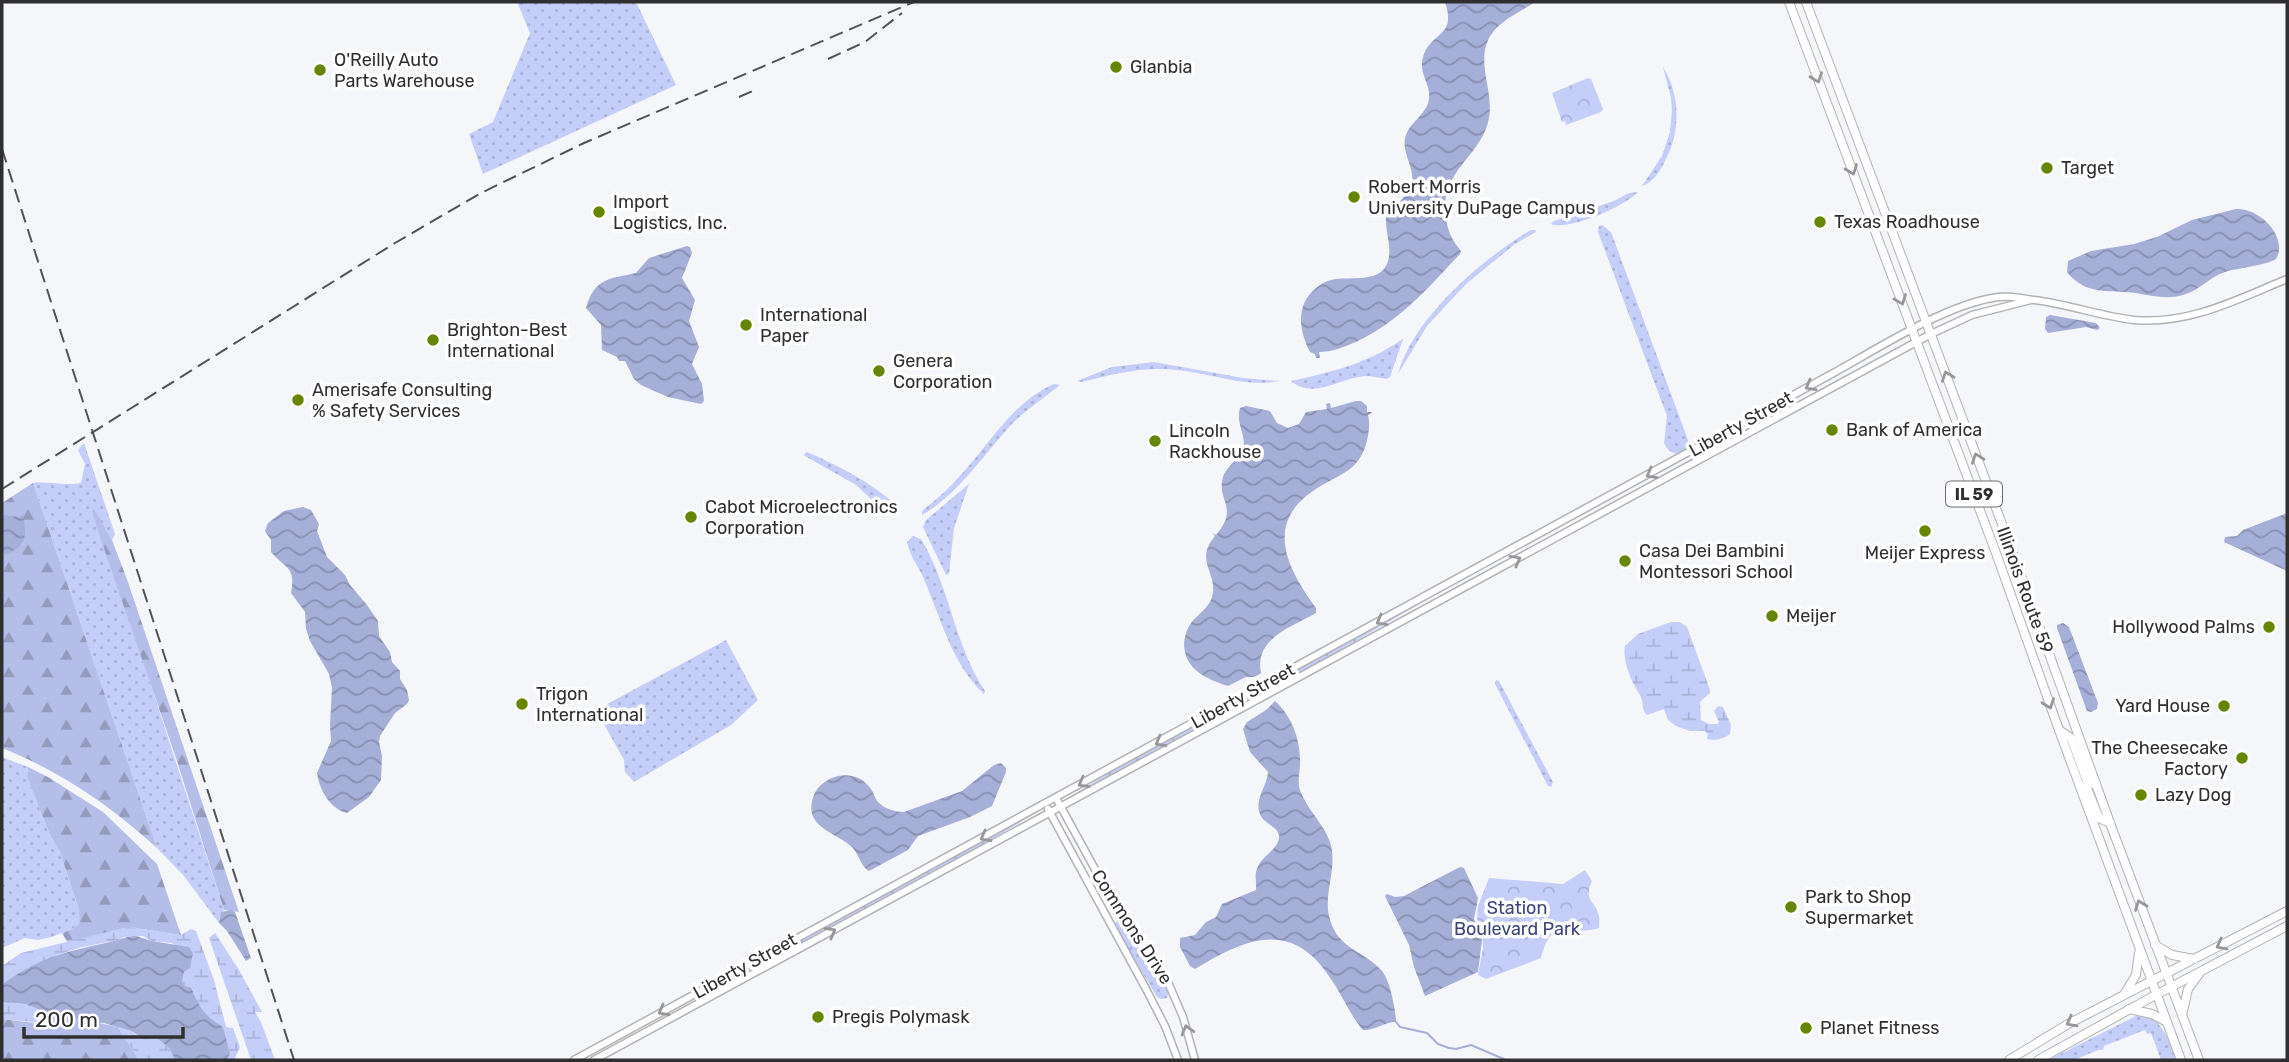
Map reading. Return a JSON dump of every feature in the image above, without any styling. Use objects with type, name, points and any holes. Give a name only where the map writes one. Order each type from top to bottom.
[{"type":"main road","name":"Illinois Route 59","points":[[1789,2],[1996,553],[2181,1060]]},
{"type":"main road","name":"Illinois Route 59","points":[[1806,2],[2199,1060]]},
{"type":"main road","name":"IL 59","points":[[2059,730],[2071,738],[2087,781],[2096,785]]},
{"type":"main road","name":"IL 59","points":[[2080,786],[2087,788],[2099,818],[2110,823]]},
{"type":"main road","points":[[2009,1060],[2049,1034],[2287,911]]},
{"type":"main road","points":[[2038,1060],[2287,926]]},
{"type":"main road","points":[[2155,944],[2172,955],[2194,960]]},
{"type":"main road","points":[[2124,995],[2136,975],[2140,950]]},
{"type":"main road","points":[[2182,1015],[2188,989],[2199,973]]},
{"type":"main road","points":[[2129,1009],[2152,1014],[2166,1022]]},
{"type":"street","name":"Liberty Street","points":[[573,1060],[1927,323],[1968,305],[2012,295],[2122,318],[2159,320],[2201,313],[2287,279]]},
{"type":"street","name":"Liberty Street","points":[[594,1060],[1798,404],[1972,315],[2033,300]]},
{"type":"street","name":"Commons Drive","points":[[1056,798],[1113,902],[1167,980],[1184,1017],[1195,1060]]},
{"type":"street","name":"Commons Drive","points":[[1045,804],[1146,989],[1178,1060]]},
{"type":"green space","points":[[517,2],[636,2],[676,85],[483,174],[469,134],[493,122],[530,33]]},
{"type":"green space","points":[[1663,67],[1676,102],[1674,139],[1662,167],[1652,180],[1642,186],[1662,156],[1670,132],[1671,98]]},
{"type":"green space","points":[[1591,79],[1603,109],[1566,125],[1565,121],[1562,122],[1552,93]]},
{"type":"green space","points":[[1638,192],[1621,204],[1583,221],[1551,224],[1629,193]]},
{"type":"green space","points":[[1602,225],[1611,232],[1688,440],[1686,450],[1680,453],[1671,451],[1664,443],[1667,416],[1598,232],[1599,226]]},
{"type":"green space","points":[[1531,230],[1536,232],[1515,244],[1466,284],[1427,326],[1398,374],[1418,332],[1434,311],[1471,274]]},
{"type":"green space","points":[[1403,339],[1387,379],[1365,376],[1308,389],[1291,381],[1362,361]]},
{"type":"green space","points":[[1154,362],[1243,378],[1279,381],[1254,383],[1190,372],[1152,369],[1077,381],[1112,367]]},
{"type":"green space","points":[[1054,384],[1060,385],[1016,420],[958,486],[922,515],[922,511],[954,483],[1013,413],[1039,392]]},
{"type":"green space","points":[[84,443],[115,534],[112,540],[94,510],[224,910],[219,923],[184,876],[157,848],[33,483],[81,483],[85,464],[78,450]]},
{"type":"green space","points":[[807,452],[866,482],[897,506],[897,513],[889,516],[856,485],[805,456]]},
{"type":"green space","points":[[33,483],[157,848],[121,817],[84,791],[45,768],[2,748],[2,503]]},
{"type":"green space","points":[[969,484],[954,528],[949,574],[946,575],[923,527],[926,520]]},
{"type":"green space","points":[[94,509],[112,540],[128,582],[239,912],[224,910],[177,761],[100,537],[92,511]]},
{"type":"green space","points":[[913,536],[921,539],[931,557],[966,654],[985,691],[984,694],[963,668],[948,639],[908,546],[907,542]]},
{"type":"green space","points":[[1431,597],[1325,659],[1065,800],[1123,764]]},
{"type":"green space","points":[[1671,622],[1680,622],[1687,627],[1710,690],[1700,702],[1701,720],[1718,724],[1714,711],[1718,706],[1723,707],[1731,725],[1730,734],[1725,737],[1707,739],[1708,734],[1705,731],[1690,731],[1676,726],[1668,720],[1664,709],[1647,715],[1644,711],[1626,665],[1625,646],[1638,634]]},
{"type":"green space","points":[[726,640],[758,700],[731,725],[634,782],[625,772],[624,760],[596,710]]},
{"type":"green space","points":[[1496,680],[1499,681],[1553,782],[1551,787],[1548,786],[1495,684]]},
{"type":"green space","points":[[2,757],[28,767],[27,777],[50,835],[60,852],[78,907],[80,922],[74,928],[52,937],[38,940],[25,938],[2,948]]},
{"type":"green space","points":[[28,767],[103,812],[157,864],[181,935],[128,927],[68,943],[62,933],[80,922],[78,907],[60,852],[50,835],[27,777]]},
{"type":"green space","points":[[1038,811],[980,847],[741,977],[791,945]]},
{"type":"green space","name":"Station Boulevard Park","points":[[1585,870],[1592,881],[1589,897],[1599,916],[1599,928],[1556,931],[1546,944],[1541,958],[1486,979],[1478,975],[1483,948],[1482,931],[1477,919],[1478,906],[1489,878],[1563,884]]},
{"type":"green space","points":[[1117,921],[1146,954],[1169,990],[1167,998],[1157,997],[1114,925]]},
{"type":"green space","points":[[128,927],[181,935],[191,929],[196,931],[214,980],[226,1027],[233,1028],[240,1047],[234,1060],[222,1060],[227,1059],[223,1027],[206,1015],[191,987],[182,982],[193,953],[171,943],[152,941],[143,936],[124,937],[82,947],[57,955],[2,985],[2,966],[21,953]]},
{"type":"green space","points":[[215,933],[262,1012],[255,1012],[275,1060],[251,1060],[209,938]]},
{"type":"green space","points":[[2,1002],[25,1004],[53,1015],[48,1015],[42,1023],[2,1019]]},
{"type":"green space","points":[[48,1015],[118,1027],[139,1060],[2,1060],[2,1019],[35,1023]]},
{"type":"green space","points":[[2138,1015],[2155,1019],[2167,1036],[2176,1060],[2161,1060],[2151,1033],[2147,1034],[2145,1030],[2074,1060],[2048,1060]]},
{"type":"green space","points":[[118,1027],[137,1036],[156,1037],[169,1048],[175,1060],[139,1060]]},
{"type":"water","points":[[1445,2],[1535,2],[1498,26],[1485,48],[1489,118],[1485,132],[1454,176],[1445,202],[1448,228],[1461,251],[1460,254],[1412,303],[1386,325],[1351,344],[1319,352],[1320,358],[1316,358],[1315,354],[1310,352],[1303,336],[1301,319],[1309,295],[1330,280],[1370,277],[1386,266],[1389,248],[1386,218],[1408,192],[1412,183],[1406,153],[1406,135],[1428,104],[1423,57],[1448,22]]},
{"type":"water","points":[[2236,209],[2254,213],[2270,225],[2278,242],[2276,259],[2225,272],[2189,293],[2176,297],[2097,290],[2082,285],[2067,272],[2068,261],[2091,251],[2134,244],[2157,237],[2192,220]]},
{"type":"water","points":[[687,246],[692,253],[682,278],[695,300],[689,321],[699,347],[692,364],[702,384],[704,401],[701,404],[668,397],[641,385],[634,379],[625,361],[619,361],[617,357],[602,350],[601,325],[586,308],[594,290],[605,281],[636,273],[649,258]]},
{"type":"water","points":[[2050,315],[2096,323],[2100,328],[2097,330],[2086,327],[2048,333],[2045,329],[2046,317]]},
{"type":"water","points":[[1356,401],[1367,406],[1367,412],[1373,412],[1368,415],[1368,436],[1360,458],[1348,471],[1313,491],[1298,504],[1289,518],[1285,533],[1290,564],[1316,608],[1316,613],[1286,629],[1269,642],[1260,661],[1261,673],[1228,686],[1212,680],[1192,667],[1184,643],[1190,625],[1212,597],[1213,584],[1206,558],[1209,544],[1215,536],[1212,533],[1216,535],[1226,517],[1222,492],[1223,477],[1243,449],[1240,408],[1246,406],[1270,411],[1277,423],[1288,428],[1299,424],[1306,412],[1327,409],[1326,404],[1330,403],[1331,408]]},
{"type":"water","points":[[303,507],[311,510],[319,524],[317,531],[327,557],[345,575],[378,621],[379,636],[390,652],[392,662],[400,671],[400,679],[407,690],[409,700],[395,713],[380,736],[381,780],[369,797],[347,813],[326,798],[317,773],[331,741],[332,688],[329,674],[310,641],[305,612],[291,593],[291,573],[271,552],[271,540],[265,531],[268,523],[284,511]]},
{"type":"water","points":[[2287,513],[2287,571],[2224,542],[2225,537],[2237,536],[2243,530]]},
{"type":"water","points":[[2,515],[23,515],[25,536],[20,546],[2,555]]},
{"type":"water","points":[[2063,623],[2069,627],[2098,703],[2097,709],[2091,712],[2087,711],[2057,628],[2057,625]]},
{"type":"water","points":[[1275,701],[1291,721],[1297,738],[1300,790],[1330,842],[1330,920],[1334,930],[1346,944],[1375,964],[1385,975],[1396,1022],[1363,1030],[1316,960],[1300,947],[1284,941],[1250,942],[1195,969],[1190,966],[1180,947],[1180,938],[1195,935],[1206,922],[1216,917],[1222,904],[1256,890],[1259,864],[1278,843],[1279,834],[1262,817],[1259,809],[1268,772],[1250,752],[1243,729],[1247,722]]},
{"type":"water","points":[[1001,763],[1006,772],[992,806],[918,836],[908,850],[869,871],[851,846],[821,826],[812,814],[811,805],[818,788],[838,776],[848,775],[861,779],[881,805],[904,812],[962,791],[994,765]]},
{"type":"water","points":[[1460,867],[1464,868],[1478,898],[1474,919],[1482,940],[1478,972],[1425,996],[1409,945],[1385,896],[1404,896]]},
{"type":"water","points":[[221,912],[235,912],[251,958],[246,961],[219,923]]},
{"type":"water","points":[[136,936],[189,947],[193,953],[190,968],[184,972],[182,982],[191,987],[207,1015],[223,1027],[230,1054],[227,1059],[175,1060],[169,1048],[156,1037],[144,1039],[131,1031],[104,1023],[84,1022],[53,1015],[25,1004],[2,1002],[3,984],[43,961]]},
{"type":"waterway","points":[[1396,1022],[1400,1027],[1427,1033],[1438,1044],[1449,1048],[1471,1045],[1506,1060]]},
{"type":"railway","points":[[2,489],[395,243],[481,193],[584,143],[914,2]]},
{"type":"railway","points":[[828,59],[865,42],[902,13]]},
{"type":"railway","points":[[739,97],[755,90]]},
{"type":"railway","points":[[2,149],[294,1060]]},
{"type":"place","name":"Glanbia","points":[[1116,67]]},
{"type":"place","name":"O'Reilly Auto Parts Warehouse","points":[[320,70]]},
{"type":"place","name":"Target","points":[[2047,168]]},
{"type":"place","name":"Robert Morris University DuPage Campus","points":[[1354,197]]},
{"type":"place","name":"Import Logistics, Inc.","points":[[599,212]]},
{"type":"place","name":"Texas Roadhouse","points":[[1820,222]]},
{"type":"place","name":"International Paper","points":[[746,325]]},
{"type":"place","name":"Brighton-Best International","points":[[433,340]]},
{"type":"place","name":"Genera Corporation","points":[[879,371]]},
{"type":"place","name":"Amerisafe Consulting % Safety Services","points":[[298,400]]},
{"type":"place","name":"Bank of America","points":[[1832,430]]},
{"type":"place","name":"Lincoln Rackhouse","points":[[1155,441]]},
{"type":"place","name":"Cabot Microelectronics Corporation","points":[[691,517]]},
{"type":"place","name":"Meijer Express","points":[[1925,531]]},
{"type":"place","name":"Casa Dei Bambini Montessori School","points":[[1625,561]]},
{"type":"place","name":"Meijer","points":[[1772,616]]},
{"type":"place","name":"Hollywood Palms","points":[[2269,627]]},
{"type":"place","name":"Trigon International","points":[[522,704]]},
{"type":"place","name":"Yard House","points":[[2224,706]]},
{"type":"place","name":"The Cheesecake Factory","points":[[2242,758]]},
{"type":"place","name":"Lazy Dog","points":[[2141,795]]},
{"type":"place","name":"Park to Shop Supermarket","points":[[1791,907]]},
{"type":"place","name":"Pregis Polymask","points":[[818,1017]]},
{"type":"place","name":"Planet Fitness","points":[[1806,1028]]}]
